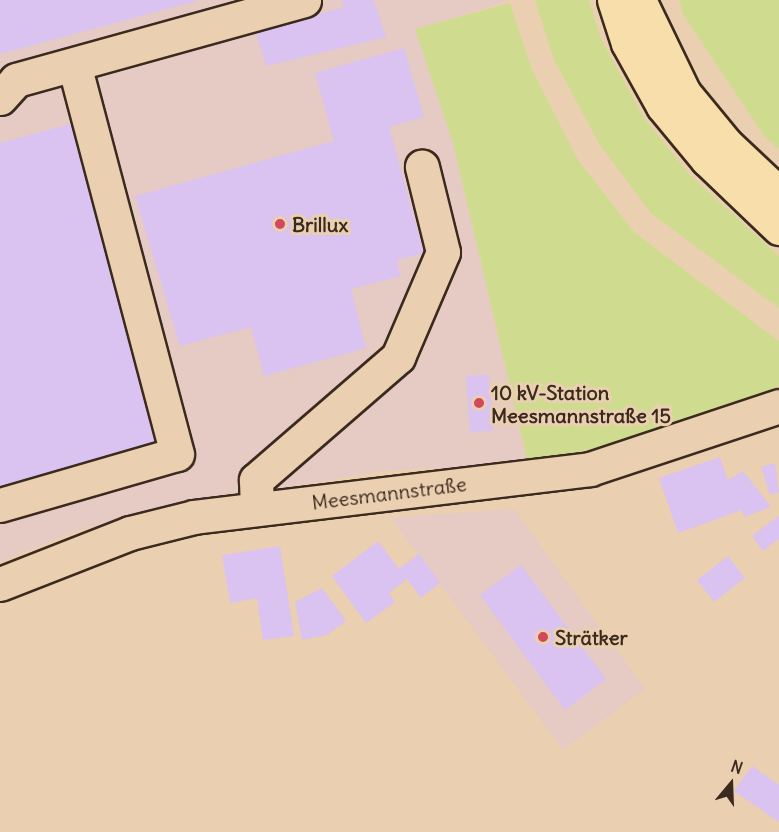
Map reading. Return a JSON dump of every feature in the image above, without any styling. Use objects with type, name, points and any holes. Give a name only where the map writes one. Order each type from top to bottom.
[{"type":"highway","points":[[614,0],[628,43],[663,106],[707,159],[779,228]]},
{"type":"highway","points":[[639,0],[684,93],[726,144],[779,194]]},
{"type":"street","points":[[0,98],[16,80],[304,0]]},
{"type":"street","points":[[0,505],[177,454],[74,65]]},
{"type":"street","points":[[257,509],[256,480],[398,357],[443,252],[422,167]]},
{"type":"street","name":"Meesmannstraße","points":[[0,584],[130,532],[257,509],[590,469],[779,406]]},
{"type":"shaded area","points":[[0,0],[509,0],[415,30],[453,143],[526,455],[523,464],[435,476],[434,467],[381,471],[170,507],[79,530],[0,562]]},
{"type":"shaded area","points":[[514,509],[645,689],[563,750],[391,518]]},
{"type":"green space","points":[[535,0],[589,0],[601,39],[644,118],[690,175],[779,256],[779,308],[652,214],[600,145],[554,60]]},
{"type":"green space","points":[[679,0],[779,0],[779,149],[765,137],[684,16]]},
{"type":"green space","points":[[510,3],[532,70],[578,160],[634,232],[779,341],[779,385],[769,393],[639,438],[523,464],[526,455],[453,143],[415,29]]},
{"type":"building","points":[[0,0],[196,0],[196,1],[0,54]]},
{"type":"building","points":[[342,0],[374,0],[386,37],[266,66],[256,32],[345,7]]},
{"type":"building","name":"Brillux","points":[[404,48],[424,117],[389,127],[424,253],[397,260],[400,276],[351,289],[366,348],[264,376],[251,327],[180,346],[135,196],[334,141],[315,73]]},
{"type":"building","points":[[78,122],[166,441],[0,486],[0,143]]},
{"type":"building","name":"10 kV-Station Meesmannstraße 15","points":[[488,375],[494,430],[470,433],[466,376]]},
{"type":"building","points":[[720,457],[728,480],[743,471],[771,507],[744,517],[742,510],[678,533],[659,478]]},
{"type":"building","points":[[775,463],[779,492],[770,495],[761,467]]},
{"type":"building","points":[[779,516],[779,539],[763,551],[752,536]]},
{"type":"building","points":[[378,541],[399,569],[419,554],[440,583],[421,598],[407,579],[389,593],[395,602],[366,623],[332,576]]},
{"type":"building","points":[[280,546],[294,636],[263,640],[257,598],[230,603],[222,555]]},
{"type":"building","points":[[728,556],[745,578],[714,602],[697,580]]},
{"type":"building","name":"Strätker","points":[[521,565],[606,679],[565,710],[480,595]]},
{"type":"building","points":[[322,588],[346,621],[327,635],[302,640],[295,602]]},
{"type":"building","points":[[752,766],[779,785],[779,822],[734,791]]},
{"type":"place","name":"Brillux","points":[[280,224]]},
{"type":"place","name":"10 kV-Station Meesmannstraße 15","points":[[479,403]]},
{"type":"place","name":"Strätker","points":[[543,637]]}]
